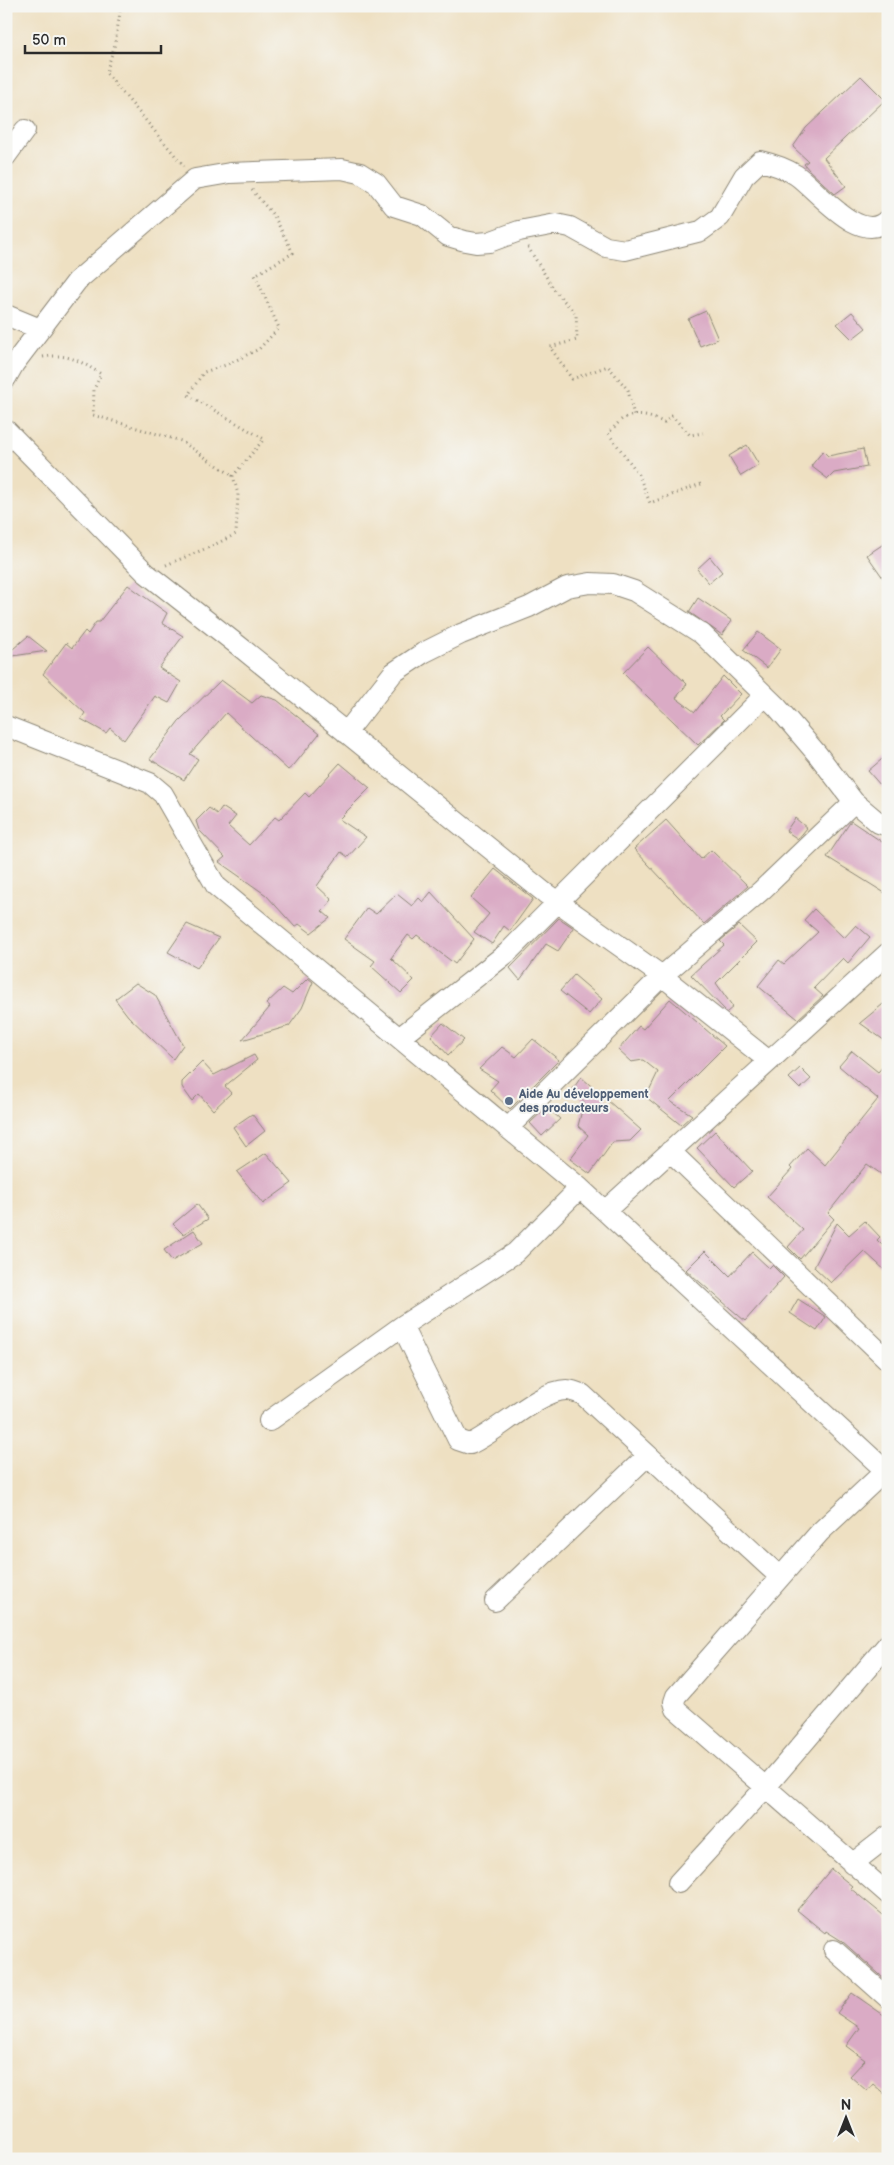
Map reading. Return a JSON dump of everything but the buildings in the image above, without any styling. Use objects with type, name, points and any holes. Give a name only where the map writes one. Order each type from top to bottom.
[{"type":"street","points":[[6,156],[24,130]]},
{"type":"street","points":[[10,371],[77,281],[195,179],[230,173],[342,169],[360,174],[376,183],[394,206],[422,215],[448,236],[476,243],[489,242],[519,231],[556,224],[570,227],[615,250],[625,250],[672,240],[701,231],[720,217],[744,176],[760,162],[773,164],[797,176],[828,204],[859,224],[871,228],[882,224],[888,219]]},
{"type":"street","points":[[6,315],[40,329]]},
{"type":"street","points":[[6,430],[146,573],[559,902],[662,976],[769,1061]]},
{"type":"street","points":[[346,733],[393,673],[423,653],[461,634],[528,607],[567,587],[590,583],[614,584],[634,591],[702,634],[765,694],[802,735],[854,802],[879,823],[888,826]]},
{"type":"street","points":[[399,1038],[507,953],[765,694]]},
{"type":"street","points":[[6,726],[150,783],[163,794],[216,886],[509,1127],[580,1188],[886,1472],[820,1532],[779,1576],[676,1696],[674,1702],[676,1709],[888,1894]]},
{"type":"street","points":[[509,1127],[662,976],[762,890],[854,802]]},
{"type":"street","points":[[605,1211],[888,953]]},
{"type":"street","points":[[670,1151],[888,1360]]},
{"type":"street","points":[[269,1421],[402,1326],[515,1253],[580,1188]]},
{"type":"street","points":[[402,1326],[458,1440],[470,1444],[484,1438],[537,1401],[553,1393],[567,1390],[582,1394],[779,1576]]},
{"type":"street","points":[[494,1601],[647,1456]]},
{"type":"street","points":[[678,1883],[766,1788],[888,1644]]},
{"type":"street","points":[[852,1864],[888,1836]]},
{"type":"street","points":[[834,1950],[888,1998]]},
{"type":"path","points":[[121,6],[115,44],[106,73],[195,179]]},
{"type":"path","points":[[230,173],[245,180],[274,216],[293,253],[255,275],[279,328],[259,349],[226,365],[204,372],[188,395],[264,439],[233,476]]},
{"type":"path","points":[[519,231],[555,290],[576,314],[577,340],[550,347],[572,379],[608,366],[628,390],[634,416]]},
{"type":"path","points":[[10,371],[57,355],[80,360],[101,374],[94,389],[94,415],[181,441],[233,476],[238,494],[236,534],[146,573]]},
{"type":"path","points":[[701,484],[650,503],[638,473],[608,433],[620,420],[634,416],[655,417],[664,423],[672,416],[690,435],[703,433]]},
{"type":"place","name":"Aide Au développement des producteurs","points":[[509,1101]]}]
